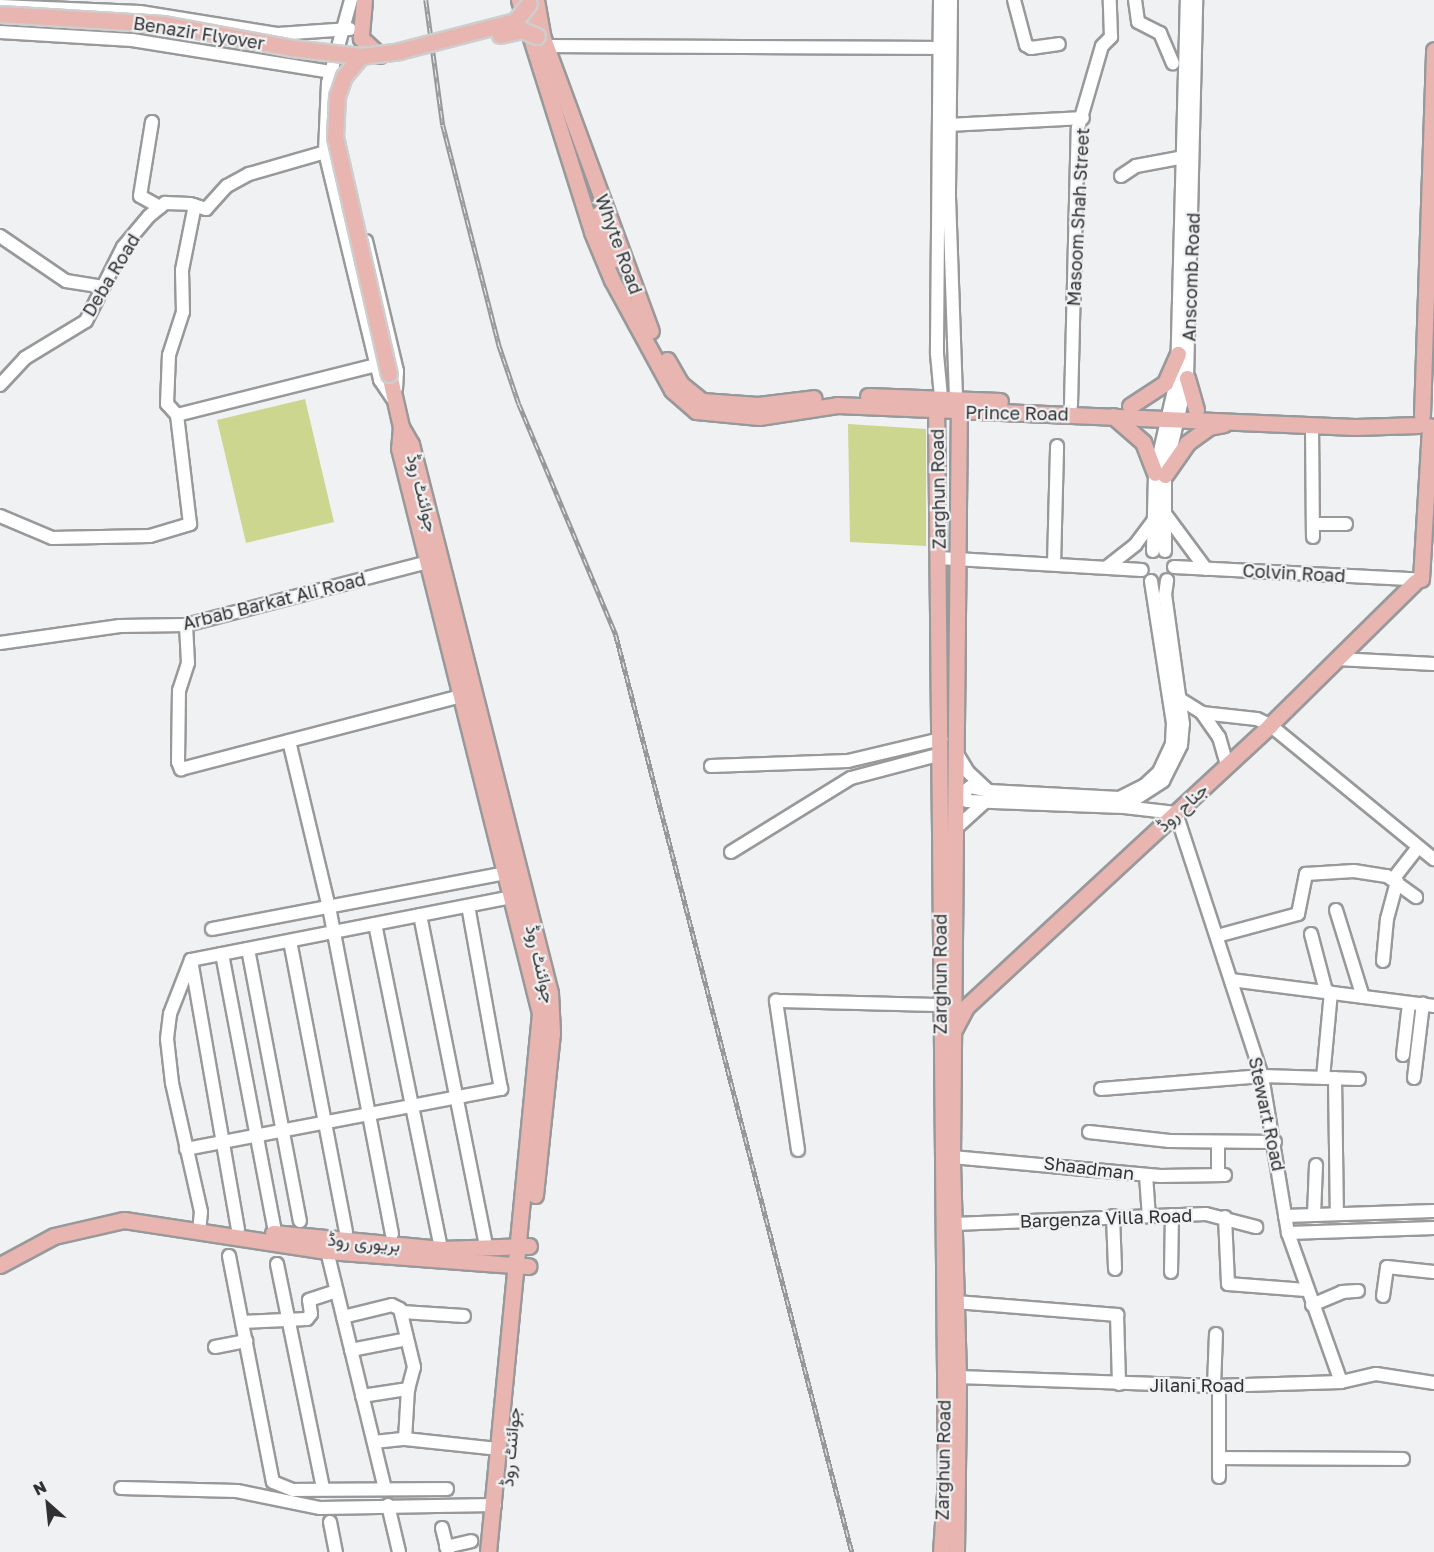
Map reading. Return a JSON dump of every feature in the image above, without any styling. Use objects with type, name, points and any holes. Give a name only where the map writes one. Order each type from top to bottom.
[{"type":"main road","points":[[362,0],[361,38],[379,55]]},
{"type":"main road","points":[[528,1],[541,41]]},
{"type":"main road","name":"Benazir Flyover","points":[[0,14],[164,24],[292,48],[355,65],[379,55],[514,21],[523,16],[528,1]]},
{"type":"main road","name":"Whyte Road","points":[[528,1],[592,232],[612,280],[639,314]]},
{"type":"main road","name":"Benazir Flyover","points":[[0,23],[162,33],[323,62],[355,65],[387,61],[520,30],[541,41]]},
{"type":"main road","name":"Whyte Road","points":[[541,41],[606,237],[639,314]]},
{"type":"main road","name":"Whyte Road","points":[[541,41],[639,314]]},
{"type":"main road","points":[[1420,580],[1431,322],[1434,50]]},
{"type":"main road","points":[[355,65],[337,96],[335,137],[382,370]]},
{"type":"main road","name":"Prince Road","points":[[639,314],[672,390],[696,411],[759,417],[837,405],[948,402],[1130,406],[1236,421],[1312,425],[1426,421]]},
{"type":"main road","points":[[1130,406],[1166,383],[1178,354]]},
{"type":"main road","name":"جوائنٹ روڈ","points":[[382,370],[395,401],[400,427],[399,448],[433,560],[551,1002],[552,1033],[525,1245]]},
{"type":"main road","points":[[1186,378],[1196,410]]},
{"type":"main road","name":"Prince Road","points":[[948,402],[1113,416],[1196,410],[1426,421]]},
{"type":"main road","name":"Zarghun Road","points":[[941,1552],[946,1479],[940,1005],[946,748],[955,558],[948,402]]},
{"type":"main road","name":"Zarghun Road","points":[[948,402],[939,558],[946,748],[955,829],[952,1157],[958,1377],[956,1552]]},
{"type":"main road","points":[[1113,416],[1143,442],[1160,474],[1197,434],[1236,421]]},
{"type":"main road","name":"جوائنٹ روڈ","points":[[433,560],[461,696],[513,897],[540,1013],[525,1245],[497,1552]]},
{"type":"main road","name":"جناح روڈ","points":[[953,1033],[966,1008],[1270,725],[1420,580]]},
{"type":"main road","name":"بریوری روڈ","points":[[0,1265],[54,1236],[87,1226],[124,1220],[327,1251],[523,1266]]},
{"type":"main road","name":"بریوری روڈ","points":[[199,1230],[238,1229],[441,1249],[486,1245],[525,1245]]},
{"type":"main road","name":"جوائنٹ روڈ","points":[[488,1552],[523,1266]]},
{"type":"street","points":[[351,0],[350,29],[355,65],[342,119],[344,156],[397,371],[395,401]]},
{"type":"street","points":[[177,415],[382,370],[325,152],[331,71],[362,0]]},
{"type":"street","name":"Zarghun Road","points":[[940,0],[939,48],[948,402]]},
{"type":"street","name":"Zarghun Road","points":[[948,402],[951,352],[949,125],[951,0]]},
{"type":"street","points":[[1014,0],[1026,45],[1031,48],[1059,44]]},
{"type":"street","name":"Masoom Shah Street","points":[[1071,405],[1078,128],[1083,118],[1102,46],[1111,37],[1110,0]]},
{"type":"street","points":[[1135,0],[1137,22],[1160,33],[1173,63]]},
{"type":"street","name":"Anscomb Road","points":[[1159,551],[1160,474],[1173,413],[1177,378],[1187,0]]},
{"type":"street","name":"Anscomb Road","points":[[1173,413],[1186,378],[1193,236],[1196,0]]},
{"type":"street","points":[[0,6],[140,12],[278,34],[350,29]]},
{"type":"street","points":[[0,32],[132,40],[331,71],[355,65]]},
{"type":"street","points":[[541,41],[939,48]]},
{"type":"street","points":[[949,125],[1083,118]]},
{"type":"street","points":[[152,122],[140,196],[160,207],[165,203],[195,205],[206,209],[227,186],[249,174],[325,152]]},
{"type":"street","points":[[1121,176],[1136,166],[1184,157]]},
{"type":"street","points":[[0,516],[52,538],[150,536],[190,524],[177,415],[167,404],[169,355],[183,312],[182,270],[195,205]]},
{"type":"street","name":"Deba Road","points":[[0,385],[26,358],[86,321],[123,247],[160,207]]},
{"type":"street","points":[[0,236],[66,281],[102,287]]},
{"type":"street","points":[[1312,425],[1313,537]]},
{"type":"street","points":[[1054,564],[1057,446]]},
{"type":"street","points":[[1107,567],[1134,545],[1159,517],[1206,569]]},
{"type":"street","points":[[1313,524],[1346,524]]},
{"type":"street","points":[[955,829],[986,797],[1119,798],[1145,785],[1159,772],[1172,744],[1173,723],[1151,582],[1142,570],[1144,558],[1159,551],[1174,567],[1167,580],[1165,595],[1183,724],[1173,766],[1149,793],[1123,807]]},
{"type":"street","points":[[939,558],[1142,570]]},
{"type":"street","name":"Arbab Barkat Ali Road","points":[[0,644],[120,626],[186,625],[433,560]]},
{"type":"street","name":"Colvin Road","points":[[1174,567],[1420,580]]},
{"type":"street","points":[[1151,582],[1167,580]]},
{"type":"street","points":[[186,625],[188,663],[179,690],[178,762],[182,769],[461,696]]},
{"type":"street","points":[[1337,659],[1434,664]]},
{"type":"street","points":[[1180,699],[1202,713],[1219,737],[1227,765]]},
{"type":"street","points":[[1202,713],[1257,718],[1270,725],[1434,860]]},
{"type":"street","points":[[289,741],[329,907],[332,933],[392,1234]]},
{"type":"street","points":[[711,766],[848,761],[946,748]]},
{"type":"street","points":[[946,748],[968,772],[986,797]]},
{"type":"street","points":[[731,852],[851,778],[946,748]]},
{"type":"street","points":[[986,797],[1176,813]]},
{"type":"street","name":"Stewart Road","points":[[1176,813],[1262,1076],[1275,1142],[1288,1233],[1306,1290],[1341,1382]]},
{"type":"street","points":[[1383,961],[1387,919],[1395,879],[1418,848]]},
{"type":"street","points":[[1217,936],[1298,914],[1306,874],[1354,871],[1395,879],[1416,897]]},
{"type":"street","points":[[212,929],[506,873]]},
{"type":"street","points":[[191,960],[513,897]]},
{"type":"street","points":[[186,1149],[257,1137],[368,1112],[501,1089],[468,906]]},
{"type":"street","points":[[1336,910],[1363,997]]},
{"type":"street","points":[[420,915],[486,1245]]},
{"type":"street","points":[[375,924],[441,1249]]},
{"type":"street","points":[[1311,934],[1329,991],[1329,1078],[1337,1214]]},
{"type":"street","points":[[290,941],[346,1232]]},
{"type":"street","points":[[248,949],[300,1221]]},
{"type":"street","points":[[222,954],[276,1233]]},
{"type":"street","points":[[191,960],[238,1229]]},
{"type":"street","points":[[191,960],[170,1014],[167,1039],[186,1149],[201,1212],[199,1230]]},
{"type":"street","points":[[1231,980],[1428,1005],[1414,1078]]},
{"type":"street","points":[[798,1150],[776,1001],[940,1005]]},
{"type":"street","points":[[1403,1055],[1410,1003]]},
{"type":"street","points":[[1101,1089],[1262,1076],[1359,1079]]},
{"type":"street","points":[[1089,1132],[1169,1142],[1275,1142]]},
{"type":"street","name":"Shaadman","points":[[952,1157],[1146,1175],[1222,1175],[1218,1142]]},
{"type":"street","points":[[1314,1215],[1316,1165]]},
{"type":"street","points":[[1146,1175],[1149,1215]]},
{"type":"street","points":[[1285,1216],[1434,1211]]},
{"type":"street","points":[[1171,1272],[1172,1215]]},
{"type":"street","name":"Bargenza Villa Road","points":[[954,1224],[1172,1215],[1225,1217],[1256,1227]]},
{"type":"street","points":[[1113,1216],[1115,1269]]},
{"type":"street","points":[[1225,1217],[1228,1284],[1306,1290]]},
{"type":"street","points":[[1288,1233],[1434,1228]]},
{"type":"street","points":[[327,1251],[385,1489]]},
{"type":"street","points":[[229,1256],[273,1482],[293,1490],[447,1489]]},
{"type":"street","points":[[277,1264],[323,1489]]},
{"type":"street","points":[[1383,1296],[1387,1267],[1434,1272]]},
{"type":"street","points":[[242,1322],[307,1319],[311,1314],[309,1300],[337,1291]]},
{"type":"street","points":[[1312,1305],[1342,1292],[1358,1291]]},
{"type":"street","points":[[956,1302],[1117,1315],[1119,1384]]},
{"type":"street","points":[[343,1317],[393,1305],[402,1312],[464,1316]]},
{"type":"street","points":[[402,1312],[414,1368],[408,1389],[405,1439]]},
{"type":"street","points":[[1216,1334],[1219,1478]]},
{"type":"street","points":[[351,1350],[407,1339]]},
{"type":"street","points":[[215,1347],[246,1341]]},
{"type":"street","name":"Jilani Road","points":[[958,1377],[1217,1386],[1341,1382],[1376,1374],[1434,1383]]},
{"type":"street","points":[[362,1396],[408,1389]]},
{"type":"street","points":[[374,1442],[405,1439],[499,1449]]},
{"type":"street","points":[[1219,1458],[1403,1459]]},
{"type":"street","points":[[121,1488],[227,1490],[320,1508],[388,1505],[495,1505]]},
{"type":"street","points":[[388,1505],[399,1552]]},
{"type":"street","points":[[330,1522],[336,1552]]},
{"type":"street","points":[[442,1528],[447,1550],[471,1541]]},
{"type":"green space","points":[[305,399],[334,522],[246,543],[217,420]]},
{"type":"green space","points":[[848,424],[926,429],[926,546],[850,542]]},
{"type":"railway","points":[[426,0],[443,125],[499,345],[519,404],[616,635],[852,1552]]}]
